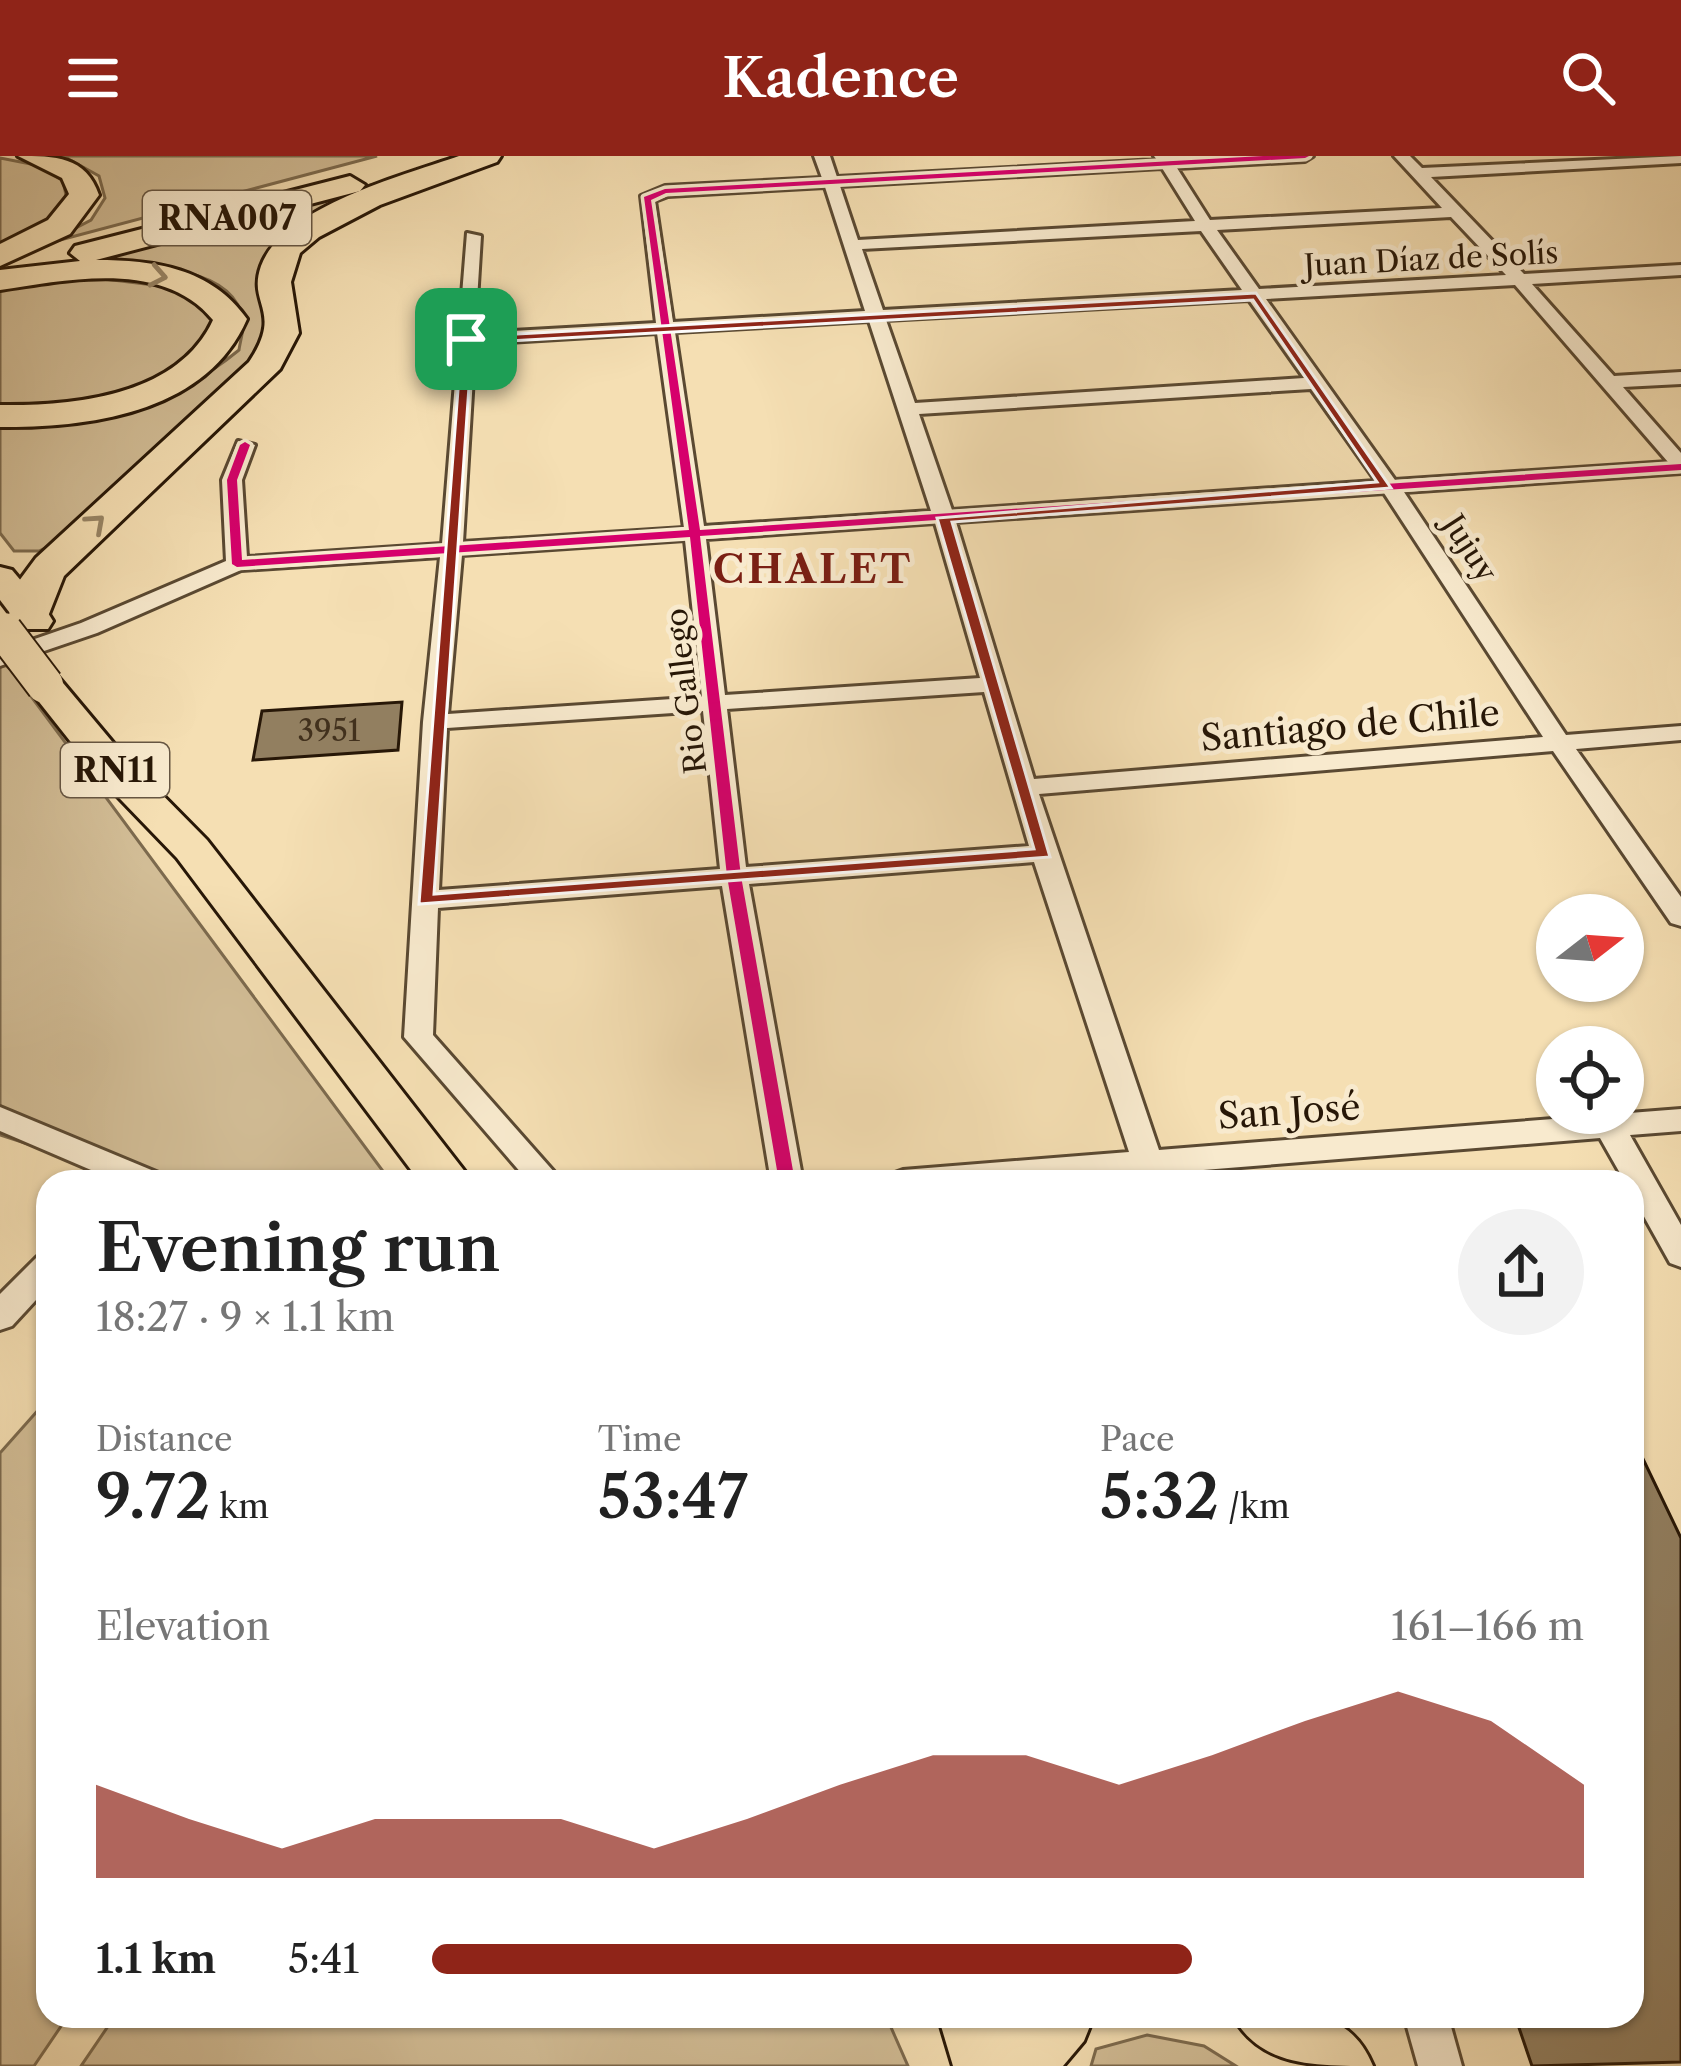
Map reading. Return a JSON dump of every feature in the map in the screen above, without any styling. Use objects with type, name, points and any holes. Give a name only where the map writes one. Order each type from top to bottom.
[{"type":"highway","points":[[0,259],[59,227],[84,195],[82,182],[71,170],[32,156]]},
{"type":"highway","name":"RNA007","points":[[0,259],[408,156]]},
{"type":"highway","name":"RNA007","points":[[0,277],[454,156]]},
{"type":"highway","points":[[14,630],[50,567],[262,369],[280,344],[286,320],[276,284],[277,263],[288,246],[346,210],[487,156]]},
{"type":"highway","points":[[0,277],[76,270],[153,274],[194,284],[219,300],[230,319],[225,340],[206,362],[150,392],[58,414],[0,416]]},
{"type":"main road","name":"RN11","points":[[0,577],[14,630],[60,680],[111,766],[192,849],[439,1170]]},
{"type":"main road","points":[[977,2028],[989,2066]]},
{"type":"main road","points":[[1026,2066],[1031,2049],[1049,2028]]},
{"type":"main road","points":[[1285,2028],[1337,2066]]},
{"type":"street","points":[[822,156],[944,518],[1044,854],[1150,1170]]},
{"type":"street","points":[[832,180],[1165,159],[1305,156]]},
{"type":"street","points":[[1402,156],[1521,281],[1681,466]]},
{"type":"street","points":[[1660,157],[1681,176]]},
{"type":"street","points":[[1418,173],[1681,158]]},
{"type":"street","name":"Jujuy","points":[[1165,159],[1205,225],[1681,917]]},
{"type":"street","name":"Rio Gallego","points":[[785,1170],[734,876],[669,330],[647,199],[650,194],[832,180]]},
{"type":"street","points":[[849,245],[1454,212]]},
{"type":"street","points":[[473,236],[435,722],[418,1036],[536,1170]]},
{"type":"street","name":"Juan Díaz de Solís","points":[[466,339],[1681,270]]},
{"type":"street","points":[[1610,382],[1681,379]]},
{"type":"street","points":[[907,409],[1312,382]]},
{"type":"street","points":[[237,564],[232,480],[245,445]]},
{"type":"street","points":[[14,630],[89,628],[237,564],[1681,466]]},
{"type":"street","points":[[435,722],[994,685]]},
{"type":"street","name":"Santiago de Chile","points":[[1025,787],[1681,733]]},
{"type":"street","points":[[425,900],[1044,854]]},
{"type":"street","points":[[0,1118],[116,1170]]},
{"type":"street","name":"San José","points":[[1644,1123],[1681,1120]]},
{"type":"street","name":"San José","points":[[1171,1170],[1536,1133]]},
{"type":"street","points":[[1614,1134],[1635,1170]]},
{"type":"street","points":[[1644,1187],[1681,1253]]},
{"type":"street","points":[[0,1316],[36,1278]]},
{"type":"street","points":[[1429,2028],[1440,2066]]},
{"type":"shaded area","points":[[63,156],[377,156],[45,244],[91,220],[105,198],[99,176]]},
{"type":"shaded area","points":[[0,158],[41,166],[63,181],[68,205],[43,230],[0,247]]},
{"type":"shaded area","points":[[448,164],[283,238],[263,260],[271,329],[259,355],[66,538],[39,551],[14,551],[0,533],[0,426],[64,425],[127,411],[186,385],[239,350],[243,321],[236,301],[220,286],[176,270],[81,264]]},
{"type":"shaded area","points":[[80,276],[178,288],[211,309],[212,333],[161,380],[70,405],[0,404],[0,285]]},
{"type":"shaded area","points":[[0,660],[382,1170],[107,1170],[0,1135]]},
{"type":"shaded area","points":[[36,1412],[36,2028],[60,2028],[34,2066],[0,2066],[0,1453]]},
{"type":"shaded area","points":[[107,2028],[891,2028],[908,2066],[81,2066]]},
{"type":"shaded area","points":[[1147,2035],[1204,2046],[1236,2066],[1091,2066],[1096,2049]]},
{"type":"building","points":[[402,702],[398,750],[253,760],[262,711]]},
{"type":"building","points":[[1644,1461],[1681,1538],[1681,2062],[1532,2066],[1519,2028],[1644,2028]]},
{"type":"cycle path","points":[[785,1170],[734,876],[695,534],[647,199],[665,191],[1305,156]]},
{"type":"cycle path","points":[[245,445],[232,480],[237,564],[1681,467]]},
{"type":"district","name":"CHALET","points":[[813,569]]},
{"type":"route","points":[[1256,296],[1386,485],[944,518],[1044,854],[425,900],[466,339],[1256,296]]}]
